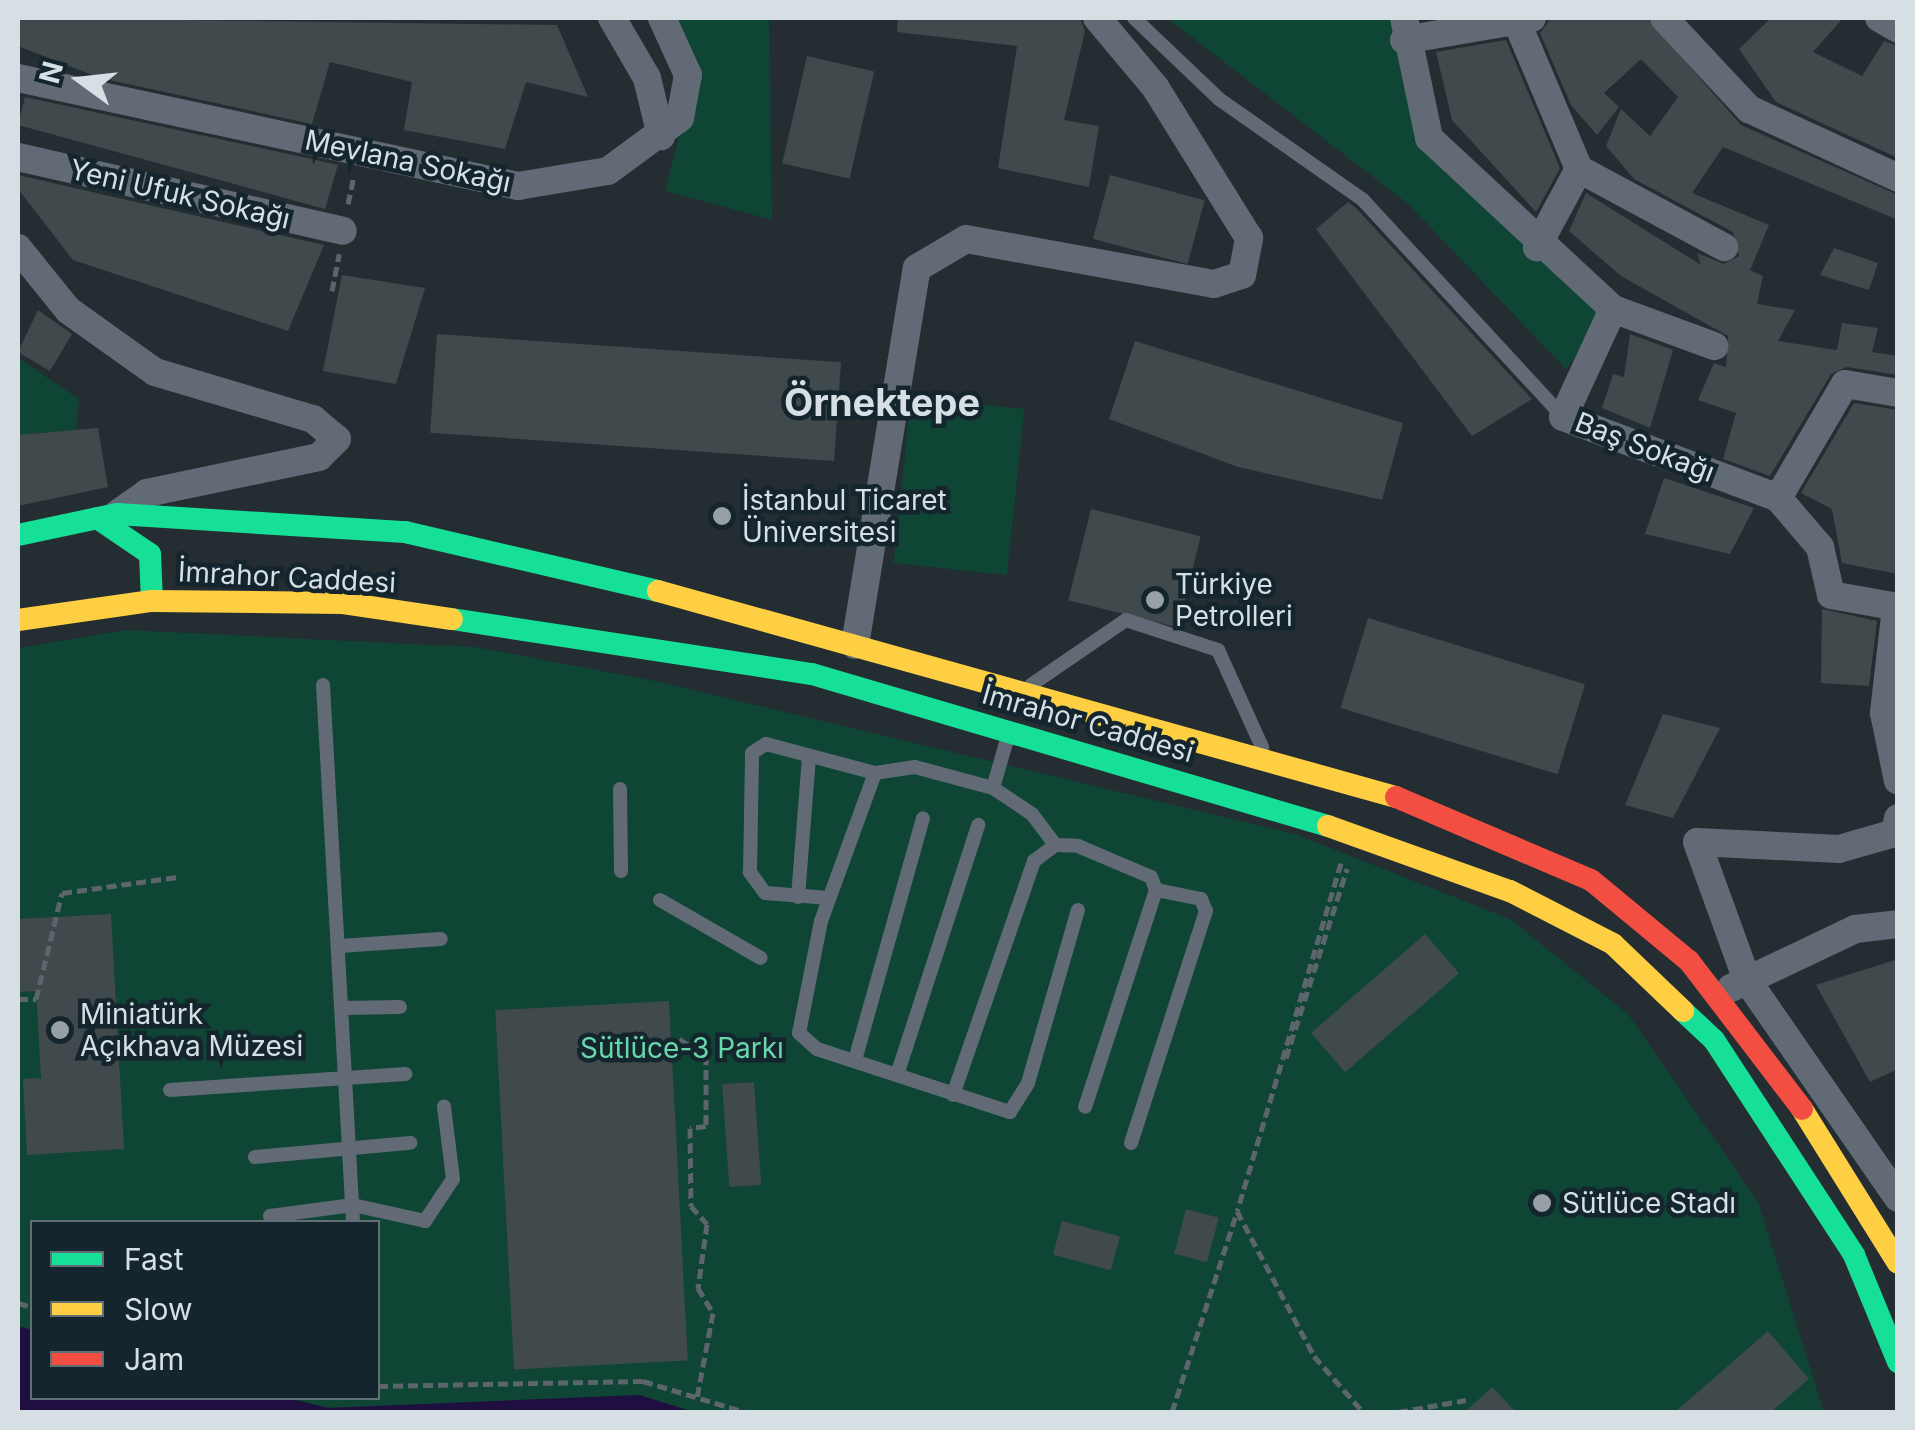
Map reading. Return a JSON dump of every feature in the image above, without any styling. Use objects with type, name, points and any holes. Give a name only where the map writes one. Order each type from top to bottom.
[{"type":"main road","name":"İmrahor Caddesi","points":[[18,535],[107,516],[405,532],[726,610],[1267,757],[1484,827],[1591,880],[1716,995],[1826,1142],[1898,1264]]},
{"type":"main road","points":[[107,516],[150,554],[152,601]]},
{"type":"main road","name":"İmrahor Caddesi","points":[[18,620],[152,601],[343,604],[812,674],[1009,731],[1351,845],[1510,891],[1613,944],[1714,1040],[1854,1255],[1898,1362]]},
{"type":"main road","points":[[719,659],[726,610]]},
{"type":"street","points":[[612,18],[647,78],[661,136]]},
{"type":"street","name":"Mevlana Sokağı","points":[[18,78],[518,186],[608,171],[661,136],[680,118],[688,75],[662,18]]},
{"type":"street","points":[[854,645],[917,268],[966,238],[1214,284],[1242,275],[1250,238],[1155,87],[1097,18]]},
{"type":"street","points":[[1664,18],[1749,108],[1898,178]]},
{"type":"street","points":[[1879,18],[1898,29]]},
{"type":"street","points":[[1714,346],[1612,309],[1537,247],[1429,138],[1404,29],[1526,22],[1579,169],[1724,247]]},
{"type":"street","name":"Yeni Ufuk Sokağı","points":[[18,157],[343,231]]},
{"type":"street","points":[[1537,247],[1579,169]]},
{"type":"street","points":[[18,248],[68,310]]},
{"type":"street","points":[[18,266],[68,310],[155,372],[312,420],[337,439],[319,457],[147,493],[107,516]]},
{"type":"street","name":"Baş Sokağı","points":[[1612,309],[1564,418],[1778,498]]},
{"type":"street","points":[[1898,394],[1845,384],[1778,498],[1820,547],[1831,596],[1897,607],[1884,714],[1898,781]]},
{"type":"street","points":[[1898,818],[1895,834],[1838,849],[1697,842],[1747,980],[1898,1198]]},
{"type":"street","points":[[1716,995],[1855,929],[1898,924]]},
{"type":"lane","points":[[1134,18],[1219,99],[1362,200],[1564,418]]},
{"type":"lane","points":[[1021,691],[1126,620],[1218,650],[1267,757]]},
{"type":"lane","points":[[323,685],[353,1220]]},
{"type":"lane","points":[[994,788],[1009,731]]},
{"type":"lane","points":[[828,898],[765,893],[750,872],[746,807],[752,753],[766,744],[875,773],[914,767],[994,788],[1032,814],[1055,845],[1123,862],[1151,877],[1156,890],[1084,1107]]},
{"type":"lane","points":[[798,898],[809,756]]},
{"type":"lane","points":[[875,773],[828,898],[799,1033],[855,1060],[1010,1112],[1028,1083],[1078,910]]},
{"type":"lane","points":[[620,789],[621,871]]},
{"type":"lane","points":[[855,1060],[924,818]]},
{"type":"lane","points":[[897,1075],[978,825]]},
{"type":"lane","points":[[953,1095],[1028,875],[1055,845]]},
{"type":"lane","points":[[1132,1143],[1206,911],[1202,900],[1156,890]]},
{"type":"lane","points":[[660,900],[762,958]]},
{"type":"lane","points":[[340,946],[441,939]]},
{"type":"lane","points":[[343,1008],[400,1007]]},
{"type":"lane","points":[[170,1090],[405,1074]]},
{"type":"lane","points":[[270,1216],[353,1205],[425,1221],[442,1206],[453,1179],[444,1107]]},
{"type":"lane","points":[[255,1156],[410,1143]]},
{"type":"path","points":[[1172,1412],[1351,845]]},
{"type":"path","points":[[1351,845],[1238,1211],[1314,1356],[1364,1412]]},
{"type":"path","points":[[18,999],[36,999],[62,893],[177,878]]},
{"type":"path","points":[[679,1039],[706,1055],[706,1126],[690,1128],[691,1206],[707,1224],[698,1288],[712,1313],[698,1398]]},
{"type":"path","points":[[380,1386],[643,1381],[746,1412]]},
{"type":"path","points":[[1398,1412],[1466,1400]]},
{"type":"green space","points":[[668,18],[769,18],[772,220],[665,191],[691,92]]},
{"type":"green space","points":[[1167,18],[1401,18],[1424,136],[1604,316],[1566,369],[1407,203]]},
{"type":"green space","points":[[18,358],[79,399],[76,430],[18,435]]},
{"type":"green space","points":[[911,397],[1024,409],[1007,575],[894,563]]},
{"type":"green space","name":"Sütlüce-3 Parkı","points":[[126,630],[475,647],[655,681],[1295,834],[1510,919],[1628,1014],[1758,1202],[1824,1412],[694,1412],[639,1395],[327,1408],[296,1400],[380,1400],[380,1220],[30,1220],[30,1329],[18,1326],[18,648]]},
{"type":"shaded area","points":[[18,1326],[30,1329],[30,1400],[296,1400],[328,1408],[639,1395],[694,1412],[18,1412]]},
{"type":"building","points":[[18,18],[557,25],[588,97],[526,82],[505,149],[404,130],[412,82],[330,62],[312,124],[100,78],[18,46]]},
{"type":"building","points":[[898,18],[1080,18],[1085,31],[1064,120],[1099,126],[1089,187],[998,168],[1017,46],[897,32]]},
{"type":"building","points":[[1551,18],[1647,18],[1741,125],[1898,195],[1898,220],[1723,147],[1692,193],[1769,225],[1750,270],[1763,276],[1757,304],[1795,310],[1778,341],[1837,350],[1842,323],[1878,328],[1872,352],[1898,356],[1898,375],[1847,367],[1831,374],[1770,476],[1723,459],[1736,413],[1698,400],[1714,363],[1726,367],[1728,336],[1621,276],[1569,231],[1586,193],[1701,265],[1697,253],[1724,264],[1739,256],[1733,232],[1634,179],[1606,146],[1621,109],[1650,136],[1678,97],[1641,59],[1604,93],[1619,107],[1597,135],[1571,105],[1540,33]]},
{"type":"building","points":[[1771,18],[1843,18],[1813,52],[1862,76],[1884,41],[1898,46],[1898,158],[1776,102],[1739,49]]},
{"type":"building","points":[[1506,40],[1560,168],[1536,212],[1452,120],[1436,52]]},
{"type":"building","points":[[807,56],[874,72],[849,179],[782,163]]},
{"type":"building","points":[[25,97],[338,165],[325,209],[18,125]]},
{"type":"building","points":[[18,175],[324,245],[288,331],[73,260],[18,189]]},
{"type":"building","points":[[1110,175],[1205,200],[1188,264],[1093,239]]},
{"type":"building","points":[[1348,202],[1532,399],[1472,436],[1316,229]]},
{"type":"building","points":[[1834,248],[1878,263],[1869,290],[1820,275]]},
{"type":"building","points":[[342,275],[425,288],[396,384],[323,371]]},
{"type":"building","points":[[38,310],[72,334],[50,371],[18,352]]},
{"type":"building","points":[[437,334],[841,362],[834,461],[430,433]]},
{"type":"building","points":[[1630,334],[1673,350],[1650,428],[1602,408],[1613,374],[1624,377]]},
{"type":"building","points":[[1135,341],[1403,423],[1382,500],[1238,467],[1109,419]]},
{"type":"building","points":[[1854,403],[1898,410],[1898,574],[1842,563],[1832,509],[1801,493]]},
{"type":"building","points":[[98,428],[108,487],[18,506],[18,435]]},
{"type":"building","points":[[1664,478],[1754,508],[1730,554],[1645,534]]},
{"type":"building","points":[[1091,509],[1201,536],[1178,628],[1068,600]]},
{"type":"building","points":[[1822,609],[1877,621],[1869,686],[1821,683]]},
{"type":"building","points":[[1368,618],[1585,684],[1558,774],[1341,708]]},
{"type":"building","points":[[1663,714],[1720,728],[1673,818],[1625,805]]},
{"type":"building","points":[[111,914],[124,1149],[27,1155],[23,1079],[41,1078],[36,991],[18,992],[18,919]]},
{"type":"building","points":[[1425,934],[1459,973],[1345,1072],[1311,1033]]},
{"type":"building","points":[[1898,959],[1898,1069],[1870,1082],[1816,985]]},
{"type":"building","points":[[669,1001],[688,1361],[514,1370],[495,1010]]},
{"type":"building","points":[[754,1082],[761,1185],[729,1187],[722,1084]]},
{"type":"building","points":[[1186,1209],[1219,1218],[1207,1262],[1174,1253]]},
{"type":"building","points":[[1062,1221],[1120,1237],[1111,1270],[1053,1255]]},
{"type":"building","points":[[1768,1331],[1809,1379],[1771,1412],[1675,1412]]},
{"type":"building","points":[[1492,1387],[1516,1412],[1465,1412]]},
{"type":"traffic: fast","points":[[18,535],[117,514],[405,532],[658,591]]},
{"type":"traffic: fast","points":[[97,518],[150,554],[152,601]]},
{"type":"traffic: fast","points":[[452,619],[812,674],[1328,826]]},
{"type":"traffic: fast","points":[[1683,1011],[1714,1040],[1854,1255],[1898,1362]]},
{"type":"traffic: slow","points":[[658,591],[1396,797]]},
{"type":"traffic: slow","points":[[18,620],[152,601],[343,603],[452,619]]},
{"type":"traffic: slow","points":[[1328,826],[1510,891],[1613,944],[1683,1011]]},
{"type":"traffic: slow","points":[[1802,1109],[1898,1263]]},
{"type":"traffic: jam","points":[[1396,797],[1591,880],[1689,961],[1802,1109]]},
{"type":"place","name":"İstanbul Ticaret Üniversitesi","points":[[722,516]]},
{"type":"place","name":"Türkiye Petrolleri","points":[[1155,600]]},
{"type":"place","name":"Miniatürk Açıkhava Müzesi","points":[[60,1030]]},
{"type":"place","name":"Sütlüce Stadı","points":[[1542,1203]]},
{"type":"district","name":"Örnektepe","points":[[882,403]]}]
